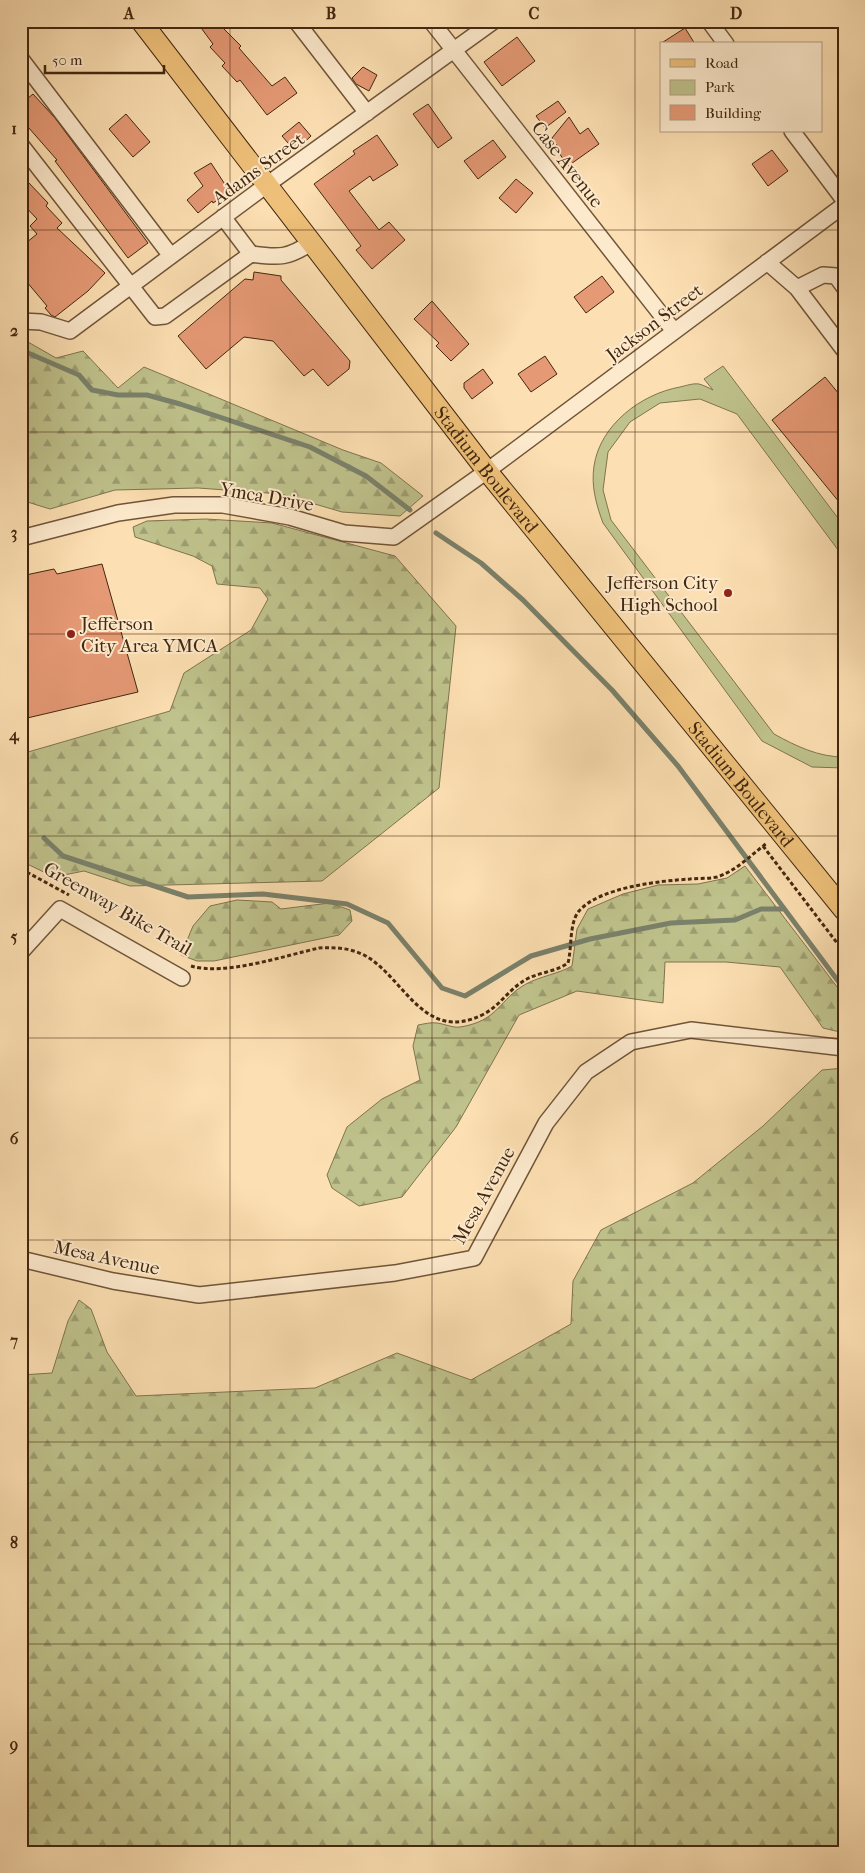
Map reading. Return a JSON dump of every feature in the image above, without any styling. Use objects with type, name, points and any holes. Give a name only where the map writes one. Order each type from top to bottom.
[{"type":"main road","name":"Stadium Boulevard","points":[[141,21],[487,471],[844,910]]},
{"type":"street","points":[[296,21],[367,113]]},
{"type":"street","name":"Case Avenue","points":[[431,21],[674,332]]},
{"type":"street","name":"Adams Street","points":[[21,321],[41,322],[70,331],[268,184],[454,52],[494,21]]},
{"type":"street","points":[[709,21],[725,42]]},
{"type":"street","points":[[21,59],[27,79],[171,256]]},
{"type":"street","points":[[793,132],[844,200]]},
{"type":"street","points":[[21,145],[129,287],[155,317],[165,316],[251,254]]},
{"type":"street","name":"Jackson Street","points":[[487,471],[844,205]]},
{"type":"street","points":[[223,217],[251,254],[277,258],[296,253],[312,242]]},
{"type":"street","points":[[767,262],[797,288],[844,350]]},
{"type":"street","points":[[797,288],[823,275],[836,276],[844,287]]},
{"type":"street","name":"Ymca Drive","points":[[21,538],[118,513],[174,505],[223,505],[290,517],[344,533],[394,537],[487,471]]},
{"type":"street","points":[[21,952],[60,909],[182,970]]},
{"type":"street","name":"Mesa Avenue","points":[[21,1259],[113,1281],[199,1295],[395,1273],[474,1258],[546,1123],[586,1072],[631,1042],[691,1030],[844,1048]]},
{"type":"path","name":"Greenway Bike Trail","points":[[182,970],[221,969],[319,948],[335,947],[352,951],[373,961],[423,1011],[455,1022],[466,1021],[486,1013],[523,981],[568,963],[574,924],[578,912],[586,905],[629,887],[657,882],[715,878],[735,867],[763,846],[844,952]]},
{"type":"path","name":"Greenway Bike Trail","points":[[21,869],[70,896]]},
{"type":"green space","points":[[21,338],[56,358],[83,351],[118,388],[144,367],[343,450],[381,463],[423,496],[400,516],[342,512],[281,494],[198,488],[115,490],[50,509],[21,500]]},
{"type":"green space","points":[[723,366],[844,526],[844,558],[737,414],[700,399],[660,403],[630,422],[608,452],[603,490],[611,520],[774,734],[799,747],[816,753],[844,757],[844,768],[812,767],[762,741],[603,523],[598,509],[594,488],[594,466],[604,437],[614,425],[637,404],[665,391],[697,384],[713,390],[704,379]]},
{"type":"green space","points":[[206,519],[272,523],[395,556],[456,626],[439,788],[322,881],[130,886],[84,871],[54,877],[21,861],[21,754],[170,711],[184,673],[251,630],[268,599],[260,588],[217,584],[212,566],[193,556],[135,537],[133,527],[147,521]]},
{"type":"green space","points":[[745,866],[844,996],[844,1033],[823,1028],[780,967],[726,962],[665,962],[663,1003],[577,991],[519,1015],[456,1127],[402,1197],[359,1206],[332,1188],[327,1175],[347,1127],[382,1099],[420,1080],[413,1046],[418,1025],[435,1023],[457,1027],[473,1024],[491,1015],[510,996],[526,984],[572,966],[577,929],[588,909],[623,894],[658,885],[698,884],[727,878]]},
{"type":"green space","points":[[237,900],[272,902],[281,909],[330,903],[350,910],[352,921],[339,935],[214,961],[197,961],[181,955],[193,926],[210,906]]},
{"type":"green space","points":[[844,1068],[844,1852],[21,1852],[21,1375],[52,1373],[68,1321],[79,1300],[91,1309],[107,1352],[136,1396],[315,1388],[397,1353],[471,1380],[571,1324],[573,1281],[601,1230],[693,1183],[763,1126],[822,1070]]},
{"type":"building","points":[[196,21],[216,21],[241,46],[239,48],[272,86],[285,77],[297,93],[267,115],[240,80],[237,82],[222,66],[225,63],[210,47],[213,44]]},
{"type":"building","points":[[685,28],[694,42],[663,42]]},
{"type":"building","points":[[517,37],[535,61],[502,86],[484,62]]},
{"type":"building","points":[[363,67],[377,75],[369,91],[356,84],[352,78]]},
{"type":"building","points":[[33,94],[55,118],[148,243],[128,258],[55,161],[57,160],[21,119],[21,104]]},
{"type":"building","points":[[558,101],[566,112],[545,128],[536,116]]},
{"type":"building","points":[[428,104],[452,138],[438,148],[413,114]]},
{"type":"building","points":[[126,114],[150,142],[133,157],[109,129]]},
{"type":"building","points":[[569,117],[580,134],[588,128],[599,144],[568,166],[557,150],[559,149],[552,138]]},
{"type":"building","points":[[299,122],[311,136],[295,151],[282,136]]},
{"type":"building","points":[[377,135],[398,165],[373,181],[370,176],[349,191],[379,230],[389,222],[405,240],[372,269],[356,250],[361,246],[314,184],[355,154],[353,151]]},
{"type":"building","points":[[493,140],[506,157],[478,179],[464,161]]},
{"type":"building","points":[[772,150],[788,171],[768,186],[752,164]]},
{"type":"building","points":[[211,163],[230,192],[213,203],[212,201],[198,213],[187,200],[203,186],[194,173]]},
{"type":"building","points":[[516,179],[533,193],[516,213],[499,198]]},
{"type":"building","points":[[28,182],[48,203],[46,206],[62,223],[57,228],[105,273],[88,291],[55,317],[45,308],[47,306],[21,275],[21,247],[37,234],[30,226],[37,219],[21,202],[21,188]]},
{"type":"building","points":[[254,272],[281,276],[281,280],[350,361],[349,369],[328,386],[313,369],[304,376],[273,341],[244,337],[206,369],[178,336],[245,279],[253,280]]},
{"type":"building","points":[[602,276],[614,292],[586,313],[574,297]]},
{"type":"building","points":[[432,301],[469,344],[451,361],[436,346],[439,343],[414,319]]},
{"type":"building","points":[[545,356],[557,374],[531,392],[518,374]]},
{"type":"building","points":[[483,369],[493,383],[472,399],[464,388],[464,383]]},
{"type":"building","points":[[825,377],[844,400],[844,508],[772,420]]},
{"type":"building","name":"Jefferson City Area YMCA","points":[[102,564],[138,692],[23,719],[21,576],[54,569],[57,574]]},
{"type":"waterway","points":[[21,350],[79,375],[92,390],[118,395],[147,395],[310,447],[366,476],[410,510]]},
{"type":"waterway","points":[[436,533],[481,563],[523,600],[612,690],[678,766],[844,989]]},
{"type":"waterway","points":[[44,838],[63,856],[188,897],[263,894],[347,904],[388,923],[442,988],[465,996],[531,956],[590,939],[671,923],[735,920],[761,909],[783,909]]},
{"type":"place","name":"Jefferson City High School","points":[[728,593]]},
{"type":"place","name":"Jefferson City Area YMCA","points":[[71,634]]}]
